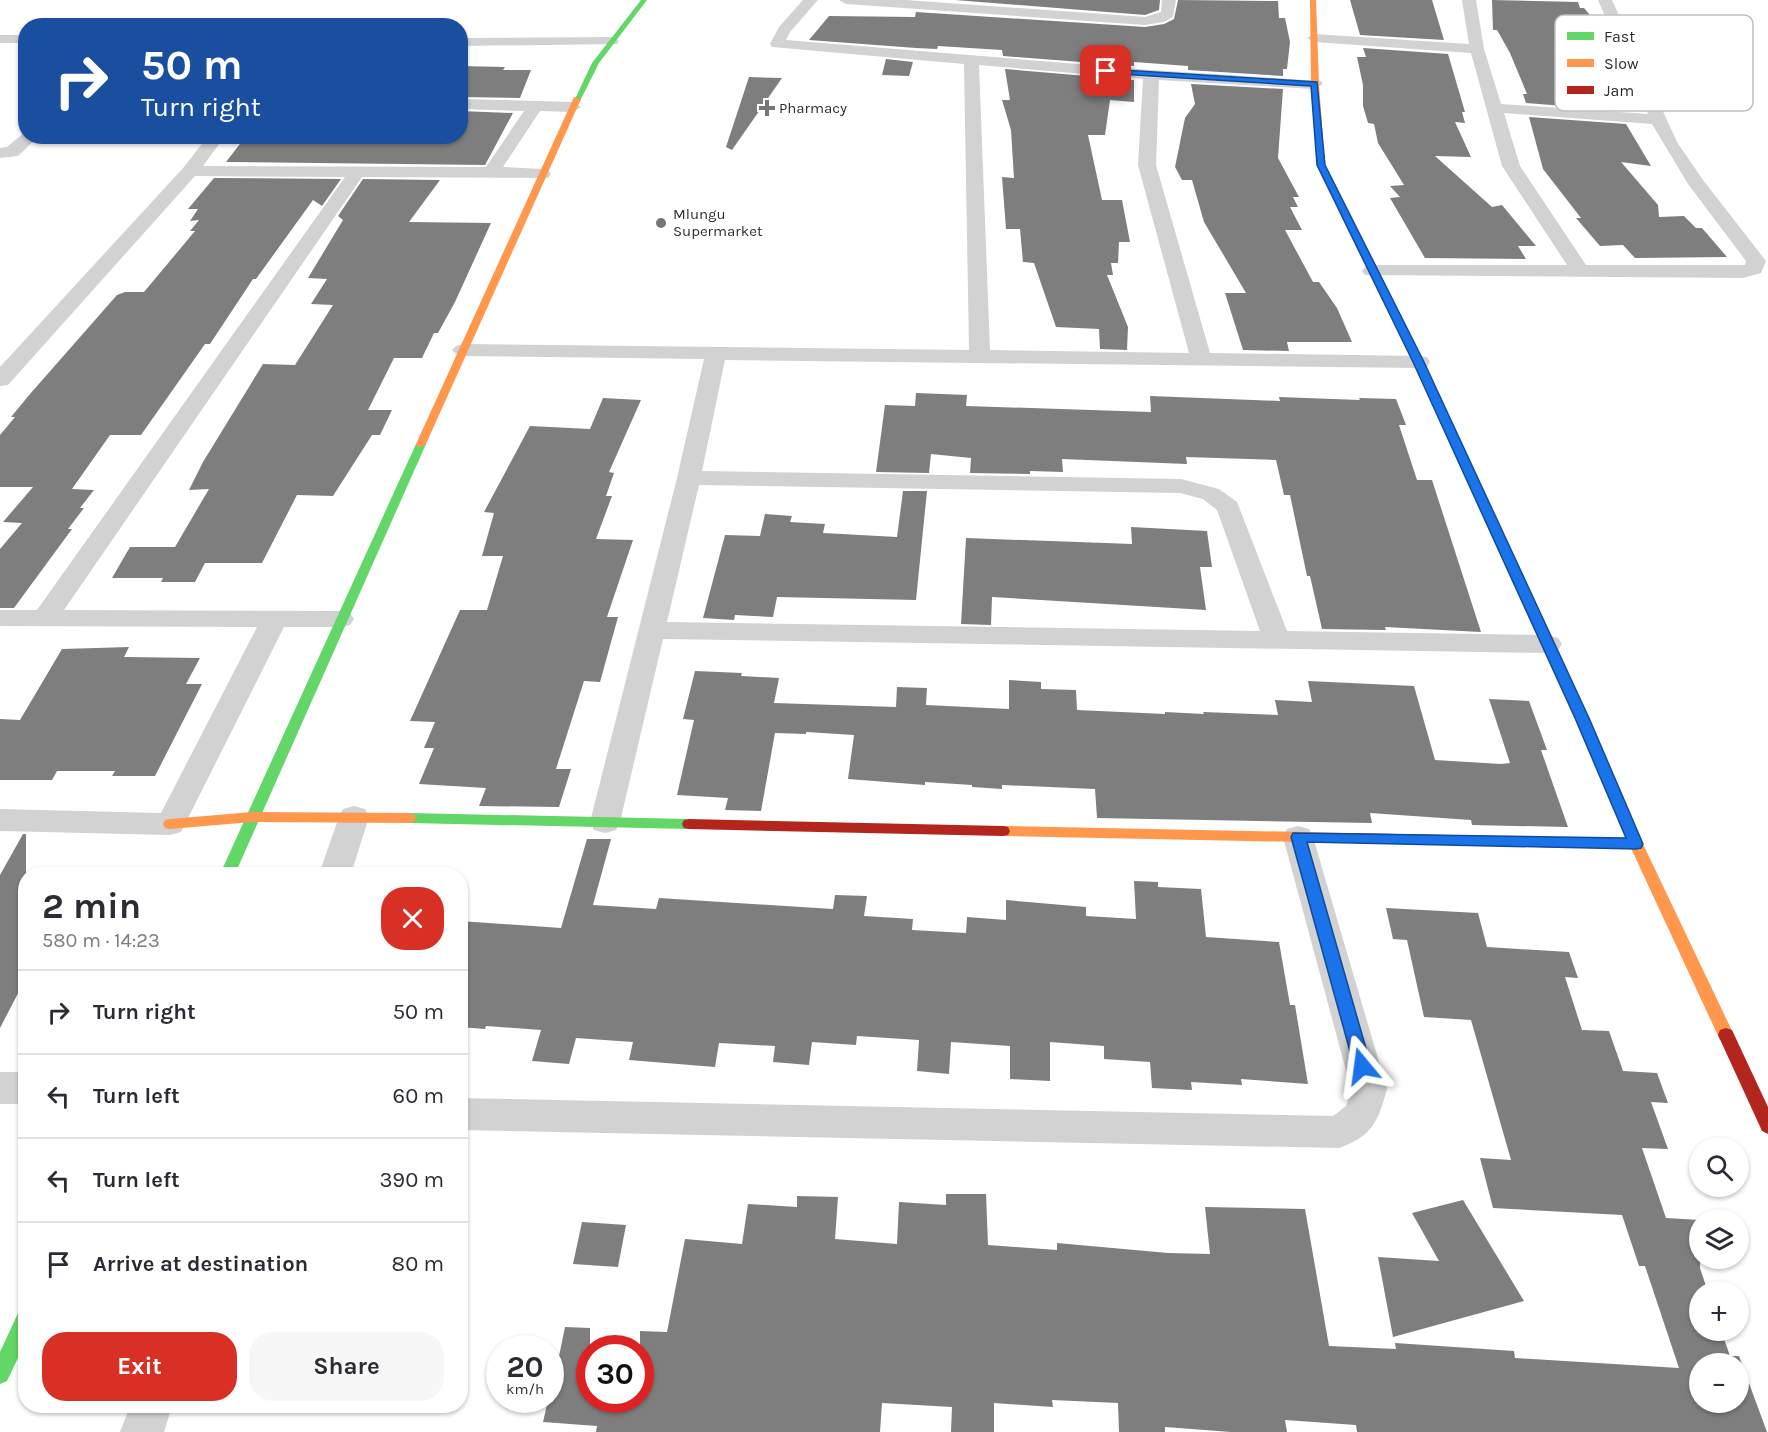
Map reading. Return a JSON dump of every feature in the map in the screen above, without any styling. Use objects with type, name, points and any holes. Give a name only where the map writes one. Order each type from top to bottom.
[{"type":"street","points":[[229,867],[573,107],[596,63],[644,0]]},
{"type":"street","points":[[811,0],[784,30],[777,44],[1151,75],[1315,84]]},
{"type":"street","points":[[846,0],[957,3],[1146,21],[1159,19],[1167,14],[1169,0]]},
{"type":"street","points":[[1313,0],[1315,84],[1321,165],[1419,362],[1548,644],[1636,844],[1768,1126]]},
{"type":"street","points":[[1469,0],[1476,49],[1511,166],[1580,271]]},
{"type":"street","points":[[1605,0],[1612,15]]},
{"type":"street","points":[[1314,38],[1476,49]]},
{"type":"street","points":[[0,39],[18,39]]},
{"type":"street","points":[[468,42],[612,41]]},
{"type":"street","points":[[971,60],[980,356]]},
{"type":"street","points":[[1151,75],[1147,165],[1201,359]]},
{"type":"street","points":[[468,104],[573,107]]},
{"type":"street","points":[[491,172],[535,106]]},
{"type":"street","points":[[1495,108],[1656,119]]},
{"type":"street","points":[[1372,271],[1743,272],[1754,269],[1756,261],[1683,163],[1656,119],[1654,111]]},
{"type":"street","points":[[0,153],[12,152],[22,144]]},
{"type":"street","points":[[0,380],[190,171],[212,144]]},
{"type":"street","points":[[190,171],[542,174]]},
{"type":"street","points":[[45,618],[357,172]]},
{"type":"street","points":[[463,350],[1419,362]]},
{"type":"street","points":[[605,822],[689,478],[716,353]]},
{"type":"street","points":[[689,478],[1181,486],[1211,494],[1227,507],[1277,640]]},
{"type":"street","points":[[0,618],[341,620]]},
{"type":"street","points":[[170,824],[275,619]]},
{"type":"street","points":[[653,630],[1548,644]]},
{"type":"street","points":[[0,820],[170,824],[252,817],[354,817],[1636,844]]},
{"type":"street","points":[[337,867],[354,817]]},
{"type":"street","points":[[468,1114],[1339,1132],[1361,1116],[1369,1089],[1298,837]]},
{"type":"street","points":[[0,1088],[18,1088]]},
{"type":"street","points":[[0,1374],[18,1335]]},
{"type":"street","points":[[142,1432],[149,1413]]},
{"type":"building","points":[[955,0],[1160,0],[1159,10],[1145,15]]},
{"type":"building","points":[[1178,0],[1278,1],[1279,18],[1285,18],[1290,42],[1287,69],[1283,69],[1283,76],[1188,70],[1188,66],[1134,62],[1134,66],[1003,56],[1002,50],[938,46],[937,49],[916,48],[809,40],[829,16],[915,17],[916,12],[1145,27],[1164,24],[1174,19]]},
{"type":"building","points":[[1350,0],[1432,0],[1444,40],[1360,35]]},
{"type":"building","points":[[1492,0],[1578,2],[1580,8],[1584,8],[1590,15],[1555,15],[1555,105],[1526,103],[1523,94],[1527,94],[1510,53],[1497,30],[1493,30]]},
{"type":"building","points":[[1363,48],[1448,54],[1465,112],[1462,112],[1465,123],[1455,122],[1471,157],[1435,156],[1492,207],[1502,205],[1536,246],[1518,246],[1526,259],[1425,258],[1390,198],[1400,197],[1390,186],[1404,185],[1378,143],[1374,124],[1368,123],[1363,106],[1363,85],[1357,57],[1366,57]]},
{"type":"building","points":[[886,59],[913,62],[909,76],[882,75]]},
{"type":"building","points":[[468,66],[531,70],[520,98],[468,97]]},
{"type":"building","points":[[1005,69],[1134,80],[1134,102],[1110,100],[1105,135],[1088,135],[1102,200],[1122,200],[1130,242],[1119,242],[1118,263],[1111,263],[1113,275],[1107,275],[1128,327],[1127,350],[1100,349],[1099,329],[1056,327],[1034,263],[1023,262],[1020,229],[1006,229],[1002,177],[1014,178],[1011,130],[1002,100],[1010,100]]},
{"type":"building","points":[[749,77],[782,78],[732,150],[726,147]]},
{"type":"building","points":[[1191,84],[1283,89],[1278,158],[1299,197],[1293,197],[1298,207],[1290,207],[1302,230],[1285,230],[1313,282],[1319,282],[1337,308],[1352,342],[1287,342],[1289,351],[1243,350],[1225,293],[1246,293],[1204,222],[1192,180],[1182,180],[1175,167],[1185,118],[1195,104]]},
{"type":"building","points":[[468,111],[513,113],[485,165],[226,162],[240,144],[468,144]]},
{"type":"building","points":[[1529,117],[1626,124],[1651,166],[1621,162],[1658,205],[1659,217],[1684,216],[1696,228],[1702,228],[1727,257],[1635,258],[1623,245],[1600,246],[1576,218],[1581,218],[1543,169]]},
{"type":"building","points":[[214,178],[341,179],[322,206],[313,200],[256,279],[253,279],[210,344],[205,344],[141,435],[110,435],[72,489],[94,490],[68,529],[72,529],[14,608],[0,608],[0,549],[22,523],[3,522],[33,487],[0,487],[0,435],[30,394],[117,295],[125,292],[144,292],[195,231],[190,231],[199,220],[190,221],[198,209],[188,209]]},
{"type":"building","points":[[363,179],[440,180],[409,222],[491,223],[455,302],[438,333],[434,333],[422,358],[394,358],[368,410],[392,410],[380,435],[372,435],[333,496],[297,495],[262,563],[205,563],[195,582],[161,582],[163,578],[112,578],[130,547],[175,547],[209,489],[189,490],[203,462],[263,364],[295,365],[333,305],[311,304],[327,279],[308,278],[343,220],[338,216]]},
{"type":"building","points":[[916,393],[967,395],[966,406],[1151,412],[1150,396],[1280,401],[1279,397],[1396,399],[1406,425],[1399,425],[1417,480],[1432,480],[1481,632],[1385,627],[1386,630],[1322,629],[1310,576],[1307,576],[1290,495],[1284,495],[1276,460],[1186,457],[1187,464],[1062,459],[1063,472],[970,473],[971,458],[931,454],[929,473],[876,472],[885,405],[915,406]]},
{"type":"building","points":[[603,398],[641,400],[609,472],[614,473],[606,496],[612,496],[596,539],[633,540],[607,617],[618,617],[600,682],[584,681],[556,769],[571,769],[559,807],[479,806],[486,788],[419,784],[434,748],[424,748],[435,722],[410,721],[460,610],[487,610],[503,556],[482,556],[494,513],[484,512],[530,426],[590,429]]},
{"type":"building","points":[[903,491],[927,491],[916,600],[777,597],[773,617],[735,615],[734,620],[703,618],[725,535],[760,536],[765,514],[792,516],[790,522],[825,524],[823,533],[897,537]]},
{"type":"building","points":[[1131,527],[1207,531],[1212,567],[1200,567],[1206,610],[992,597],[991,625],[961,624],[966,538],[1132,544]]},
{"type":"building","points":[[129,647],[124,657],[200,658],[186,684],[202,684],[155,776],[112,776],[115,771],[57,771],[52,780],[0,780],[0,719],[20,720],[62,649]]},
{"type":"building","points":[[695,671],[742,673],[741,676],[779,678],[774,703],[896,707],[897,687],[927,688],[926,705],[1009,709],[1009,680],[1041,682],[1041,689],[1076,690],[1077,710],[1165,714],[1165,712],[1204,714],[1203,712],[1278,715],[1275,700],[1312,702],[1308,681],[1414,686],[1435,760],[1501,764],[1510,763],[1489,699],[1529,701],[1547,750],[1541,750],[1568,827],[1472,825],[1471,820],[1370,813],[1372,823],[1097,818],[1095,789],[1002,785],[1002,789],[972,787],[972,785],[925,782],[925,785],[848,779],[854,735],[806,732],[806,734],[775,733],[761,811],[725,810],[728,798],[677,795],[694,720],[683,719]]},
{"type":"building","points":[[23,834],[26,834],[26,867],[18,867],[18,993],[0,1028],[0,875]]},
{"type":"building","points":[[587,839],[611,839],[593,905],[656,909],[659,898],[833,909],[835,895],[867,896],[864,916],[913,919],[912,930],[966,933],[967,917],[1006,920],[1006,900],[1086,907],[1086,916],[1136,919],[1134,881],[1158,882],[1158,887],[1201,889],[1206,937],[1279,942],[1290,1005],[1295,1005],[1308,1084],[1241,1079],[1242,1085],[1191,1082],[1192,1090],[1152,1088],[1150,1062],[1104,1059],[1104,1046],[1050,1042],[1050,1081],[1010,1079],[1010,1046],[951,1042],[949,1074],[917,1071],[919,1040],[857,1036],[856,1045],[812,1042],[809,1065],[773,1062],[775,1046],[719,1043],[715,1067],[629,1060],[633,1042],[576,1038],[569,1064],[532,1061],[541,1030],[486,1026],[485,1029],[468,1028],[468,922],[561,928]]},
{"type":"building","points":[[1386,908],[1478,913],[1487,947],[1569,952],[1578,978],[1565,977],[1582,1030],[1609,1031],[1623,1071],[1657,1073],[1668,1103],[1651,1102],[1668,1149],[1642,1148],[1666,1218],[1689,1219],[1689,1269],[1700,1269],[1704,1281],[1689,1281],[1689,1341],[1725,1341],[1729,1353],[1689,1353],[1689,1413],[1749,1413],[1749,1383],[1767,1432],[1357,1432],[1356,1425],[1285,1420],[1287,1432],[1231,1432],[1165,1427],[1165,1432],[1119,1432],[1118,1403],[1052,1400],[1053,1407],[994,1403],[994,1432],[951,1432],[952,1407],[882,1403],[880,1432],[596,1432],[597,1426],[543,1422],[545,1413],[564,1413],[565,1327],[590,1328],[590,1335],[576,1335],[576,1413],[654,1413],[654,1335],[640,1335],[640,1331],[667,1332],[685,1239],[742,1244],[748,1204],[797,1207],[797,1196],[838,1197],[835,1239],[897,1244],[899,1202],[946,1205],[946,1194],[986,1194],[988,1245],[1057,1250],[1057,1243],[1168,1253],[1210,1254],[1205,1207],[1305,1209],[1329,1346],[1396,1349],[1395,1343],[1514,1351],[1515,1358],[1679,1368],[1645,1266],[1639,1266],[1622,1215],[1493,1208],[1480,1158],[1511,1160],[1471,1020],[1424,1017],[1407,940],[1393,939]]},
{"type":"building","points":[[1463,1200],[1524,1301],[1393,1337],[1378,1257],[1439,1261],[1412,1213]]},
{"type":"building","points":[[582,1222],[626,1225],[618,1267],[573,1264]]},
{"type":"traffic: fast","points":[[577,99],[596,63],[644,0]]},
{"type":"traffic: fast","points":[[1386,296],[1419,362],[1579,712]]},
{"type":"traffic: fast","points":[[230,867],[421,444]]},
{"type":"traffic: fast","points":[[409,818],[689,824]]},
{"type":"traffic: fast","points":[[0,1374],[18,1335]]},
{"type":"traffic: slow","points":[[1313,0],[1315,84],[1321,165],[1386,296]]},
{"type":"traffic: slow","points":[[421,444],[577,99]]},
{"type":"traffic: slow","points":[[1579,712],[1636,844],[1726,1035]]},
{"type":"traffic: slow","points":[[170,824],[252,817],[409,818]]},
{"type":"traffic: slow","points":[[1003,831],[1351,838]]},
{"type":"traffic: jam","points":[[689,824],[1003,831]]},
{"type":"traffic: jam","points":[[1351,838],[1636,844]]},
{"type":"traffic: jam","points":[[1726,1035],[1768,1126]]},
{"type":"place","name":"Pharmacy","points":[[767,108]]},
{"type":"place","name":"Mlungu Supermarket","points":[[661,223]]},
{"type":"route","points":[[1106,71],[1315,84],[1321,165],[1419,362],[1582,718],[1636,844],[1298,837],[1362,1066]]}]
